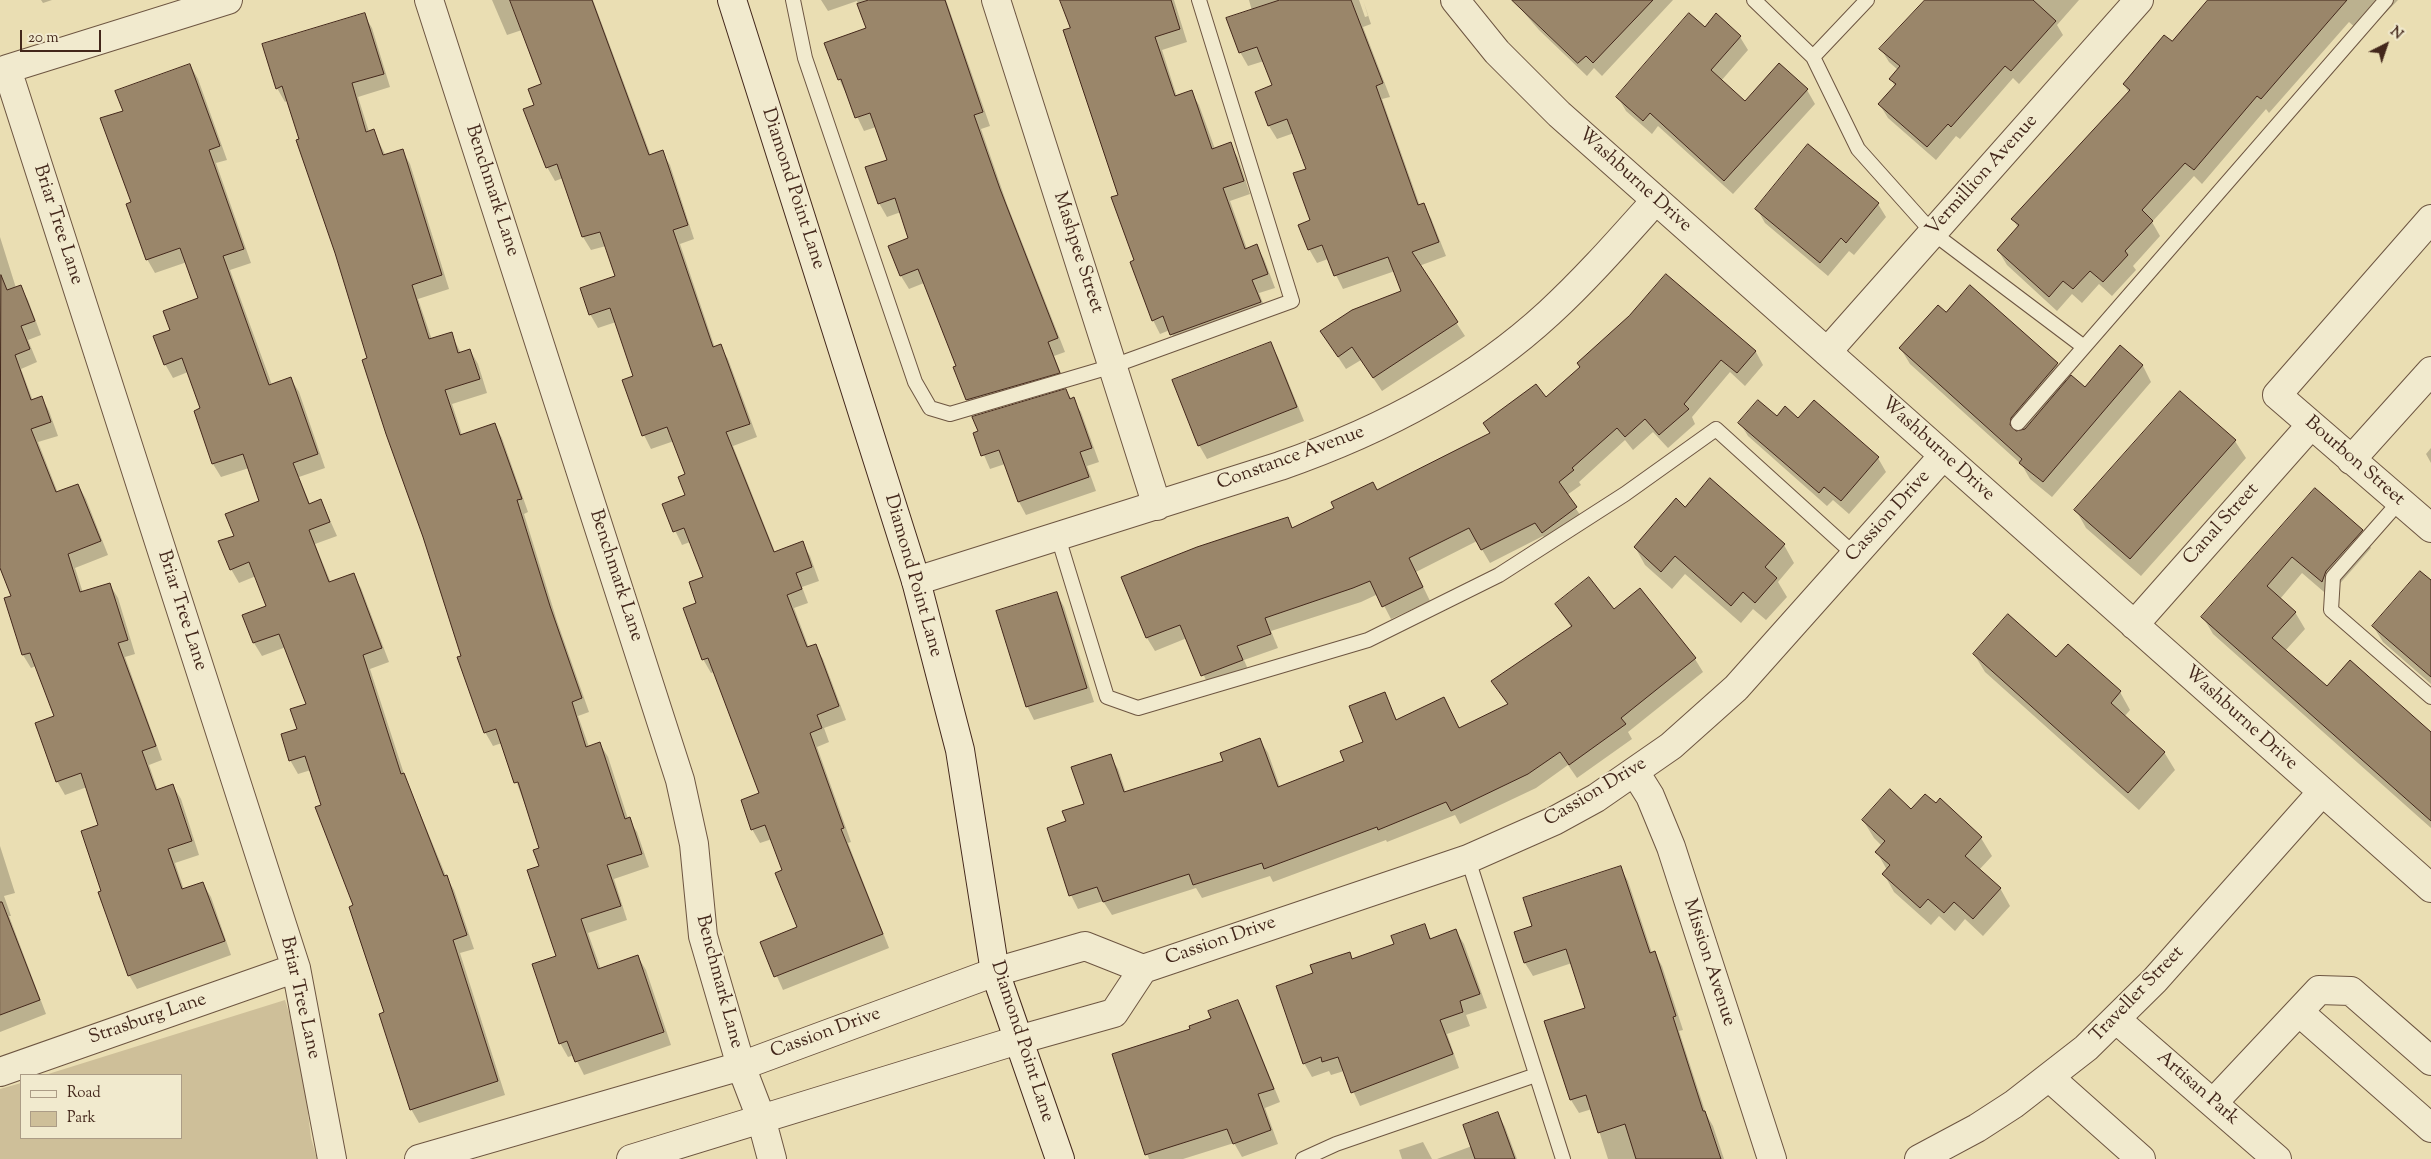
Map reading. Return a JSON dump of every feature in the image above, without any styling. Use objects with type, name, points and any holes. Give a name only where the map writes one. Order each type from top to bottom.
[{"type":"street","name":"Briar Tree Lane","points":[[228,0],[7,69],[296,968],[332,1159]]},
{"type":"street","name":"Benchmark Lane","points":[[429,0],[680,780],[694,844],[703,936],[741,1066],[761,1118],[772,1159]]},
{"type":"street","name":"Diamond Point Lane","points":[[732,0],[916,581],[960,750],[995,972],[1060,1159]]},
{"type":"street","name":"Mashpee Street","points":[[996,0],[1157,506]]},
{"type":"street","name":"Washburne Drive","points":[[1455,0],[1497,52],[1527,84],[2431,888]]},
{"type":"street","name":"Vermillion Avenue","points":[[1827,352],[2140,0]]},
{"type":"street","name":"Constance Avenue","points":[[916,581],[1322,452],[1402,415],[1441,393],[1499,353],[1547,314],[1597,265],[1656,200]]},
{"type":"street","name":"Bourbon Street","points":[[2431,220],[2277,395],[2431,528]]},
{"type":"street","points":[[2351,460],[2431,370]]},
{"type":"street","name":"Canal Street","points":[[2134,625],[2311,424]]},
{"type":"street","name":"Cassion Drive","points":[[631,1159],[1018,1040],[1114,1013],[1143,968],[1468,859],[1554,821],[1636,772],[1684,735],[1736,688],[1944,456]]},
{"type":"street","name":"Mission Avenue","points":[[1636,772],[1650,796],[1671,847],[1772,1159]]},
{"type":"street","name":"Traveller Street","points":[[1920,1159],[1977,1128],[2050,1078],[2117,1020],[2322,792]]},
{"type":"street","name":"Cassion Drive","points":[[419,1159],[741,1066],[995,972],[1085,946],[1143,968]]},
{"type":"street","name":"Strasburg Lane","points":[[0,1072],[296,968]]},
{"type":"street","points":[[2213,1103],[2319,990],[2351,992],[2431,1061]]},
{"type":"street","points":[[2299,1012],[2431,1128]]},
{"type":"street","name":"Artisan Park","points":[[2117,1020],[2277,1159]]},
{"type":"street","points":[[2050,1078],[2142,1159]]},
{"type":"lane","points":[[793,0],[805,58],[915,382],[930,408],[950,414],[1113,366],[1292,301],[1199,0]]},
{"type":"lane","points":[[1754,0],[1813,56],[1858,149],[1933,233],[2084,347]]},
{"type":"lane","points":[[1813,56],[1866,0]]},
{"type":"lane","points":[[2018,423],[2386,0]]},
{"type":"lane","points":[[1058,537],[1108,697],[1138,708],[1368,640],[1499,575],[1626,494],[1716,428],[1856,555]]},
{"type":"lane","points":[[2399,502],[2333,577],[2330,610],[2431,697]]},
{"type":"lane","points":[[1468,859],[1563,1159]]},
{"type":"lane","points":[[1303,1159],[1336,1144],[1536,1075]]},
{"type":"green space","points":[[285,1000],[300,1047],[311,1138],[317,1159],[0,1159],[0,1089],[20,1083],[20,1139],[182,1139],[182,1074],[48,1074]]},
{"type":"building","points":[[510,0],[592,0],[649,155],[663,150],[688,225],[673,230],[713,347],[721,344],[750,424],[726,432],[774,552],[803,541],[812,567],[796,573],[802,589],[787,595],[807,647],[816,644],[839,706],[817,715],[822,728],[810,733],[844,828],[841,829],[883,934],[774,977],[760,942],[797,927],[775,873],[782,870],[765,825],[751,830],[741,800],[759,793],[708,658],[702,660],[683,608],[696,603],[689,582],[703,577],[684,528],[673,532],[662,504],[685,495],[678,477],[685,474],[667,427],[642,436],[622,380],[633,376],[610,308],[589,315],[580,288],[615,276],[600,232],[582,237],[557,164],[546,168],[523,109],[534,105],[528,89],[541,84]]},
{"type":"building","points":[[869,0],[945,0],[983,112],[974,115],[1000,189],[1058,338],[1048,342],[1060,373],[966,400],[953,367],[956,366],[918,269],[900,276],[888,246],[908,238],[895,198],[878,204],[865,167],[887,160],[870,113],[855,118],[841,79],[838,80],[824,43],[866,28],[857,4]]},
{"type":"building","points":[[1060,0],[1171,0],[1180,29],[1155,37],[1175,96],[1192,90],[1212,149],[1231,142],[1244,181],[1223,188],[1245,249],[1257,244],[1268,274],[1252,280],[1261,302],[1170,335],[1163,316],[1152,321],[1130,262],[1134,260],[1111,197],[1118,195],[1063,30],[1070,28]]},
{"type":"building","points":[[1280,0],[1351,0],[1383,83],[1376,86],[1418,205],[1424,203],[1439,242],[1412,252],[1458,322],[1373,378],[1352,347],[1338,357],[1320,331],[1352,310],[1401,291],[1388,257],[1334,276],[1322,245],[1308,250],[1298,225],[1310,220],[1293,173],[1306,169],[1287,119],[1268,126],[1255,92],[1272,85],[1257,47],[1239,53],[1226,18]]},
{"type":"building","points":[[1512,0],[1653,0],[1593,63],[1586,56],[1578,63]]},
{"type":"building","points":[[1925,0],[2033,0],[2056,21],[2011,71],[2005,66],[1951,127],[1948,124],[1927,147],[1878,104],[1896,84],[1889,79],[1900,66],[1879,49]]},
{"type":"building","points":[[2208,0],[2347,0],[2261,99],[2257,96],[2194,170],[2185,163],[2142,210],[2153,221],[2125,251],[2128,255],[2103,282],[2090,271],[2073,289],[2063,281],[2049,297],[1997,250],[2019,225],[2011,219],[2130,90],[2123,84],[2164,35],[2172,41]]},
{"type":"building","points":[[365,13],[384,74],[352,83],[366,132],[374,129],[383,155],[403,149],[442,275],[412,285],[429,339],[452,332],[458,353],[470,349],[480,379],[445,390],[460,435],[495,423],[522,499],[517,500],[550,606],[582,698],[572,702],[586,747],[600,742],[625,819],[630,817],[642,854],[607,865],[621,906],[581,919],[598,969],[638,955],[664,1032],[575,1062],[567,1041],[559,1044],[532,964],[556,956],[527,870],[539,866],[533,850],[539,848],[518,782],[514,783],[496,729],[484,733],[457,657],[461,656],[423,537],[362,360],[367,358],[335,253],[296,140],[299,139],[282,86],[276,89],[262,44]]},
{"type":"building","points":[[1689,13],[1705,27],[1716,13],[1741,36],[1711,70],[1745,101],[1779,63],[1808,89],[1724,181],[1650,113],[1643,121],[1616,97]]},
{"type":"building","points":[[190,64],[220,146],[209,150],[244,249],[223,256],[269,385],[291,377],[318,454],[293,463],[309,504],[321,499],[330,522],[309,530],[329,582],[354,573],[382,648],[363,655],[401,774],[404,773],[444,876],[447,875],[467,935],[453,940],[498,1081],[410,1110],[379,1014],[384,1012],[349,907],[353,905],[315,807],[321,805],[305,756],[289,761],[281,734],[297,729],[290,709],[306,704],[279,634],[253,643],[242,615],[266,606],[249,562],[230,570],[218,541],[234,536],[225,514],[259,501],[243,454],[212,464],[194,411],[200,408],[182,358],[164,365],[153,336],[170,330],[163,311],[198,298],[180,248],[146,260],[126,204],[131,202],[100,118],[123,111],[115,91]]},
{"type":"building","points":[[1808,144],[1879,203],[1846,243],[1841,238],[1820,263],[1755,209]]},
{"type":"building","points":[[1666,274],[1756,351],[1737,373],[1721,360],[1684,404],[1689,409],[1659,435],[1645,419],[1625,437],[1617,428],[1559,482],[1577,507],[1542,533],[1535,523],[1481,550],[1469,528],[1409,558],[1423,587],[1382,607],[1370,581],[1265,618],[1271,634],[1237,646],[1243,660],[1201,676],[1180,625],[1146,638],[1121,577],[1197,547],[1288,517],[1292,528],[1334,508],[1331,502],[1373,482],[1377,490],[1490,433],[1483,423],[1536,384],[1546,397],[1580,367],[1577,363],[1629,316]]},
{"type":"building","points":[[1,275],[7,290],[21,285],[35,321],[21,326],[30,349],[15,355],[31,400],[42,396],[51,422],[31,429],[56,492],[78,484],[101,541],[68,554],[80,592],[110,583],[128,640],[118,643],[156,746],[142,751],[156,790],[173,784],[192,841],[168,849],[182,889],[203,882],[225,941],[128,976],[98,892],[101,891],[81,831],[98,825],[81,773],[56,782],[35,723],[54,716],[30,653],[22,655],[4,598],[11,596],[0,568]]},
{"type":"building","points":[[1970,285],[2058,363],[2011,418],[2010,425],[2016,431],[2025,429],[2071,375],[2085,387],[2120,345],[2143,365],[2043,482],[2019,463],[2022,459],[1899,348],[1938,305],[1946,312]]},
{"type":"building","points":[[1271,342],[1297,407],[1198,446],[1172,380]]},
{"type":"building","points":[[1066,389],[1070,399],[1074,397],[1092,448],[1080,452],[1089,477],[1018,502],[999,450],[981,456],[973,433],[978,431],[972,417]]},
{"type":"building","points":[[2180,391],[2236,440],[2130,559],[2074,510]]},
{"type":"building","points":[[1758,400],[1777,416],[1785,406],[1798,418],[1814,400],[1879,457],[1841,501],[1824,487],[1819,493],[1738,423]]},
{"type":"building","points":[[1710,478],[1785,544],[1765,567],[1777,578],[1755,603],[1743,592],[1731,606],[1675,556],[1661,572],[1634,547],[1676,498],[1685,507]]},
{"type":"building","points":[[2315,488],[2363,530],[2326,571],[2322,582],[2292,557],[2267,586],[2296,612],[2272,638],[2327,686],[2350,660],[2431,732],[2431,821],[2201,617]]},
{"type":"building","points":[[2420,571],[2431,580],[2431,677],[2372,626]]},
{"type":"building","points":[[1589,577],[1614,609],[1640,588],[1696,658],[1621,718],[1626,724],[1569,765],[1560,752],[1528,774],[1451,811],[1446,802],[1378,830],[1377,827],[1264,869],[1262,863],[1193,885],[1189,874],[1103,902],[1097,887],[1069,896],[1047,828],[1066,821],[1062,811],[1084,804],[1071,767],[1111,754],[1124,792],[1223,761],[1220,753],[1260,738],[1278,787],[1344,761],[1340,751],[1363,742],[1349,706],[1385,692],[1396,720],[1444,697],[1459,728],[1508,704],[1491,681],[1572,626],[1555,604]]},
{"type":"building","points":[[1057,592],[1087,688],[1026,707],[996,611]]},
{"type":"building","points":[[2008,614],[2056,657],[2068,644],[2121,691],[2111,703],[2165,752],[2128,793],[1973,654]]},
{"type":"building","points":[[1890,789],[1911,809],[1925,794],[1936,803],[1940,798],[1982,837],[1965,856],[2001,888],[1973,919],[1954,902],[1944,913],[1928,899],[1920,908],[1882,874],[1890,865],[1875,852],[1885,841],[1862,820]]},
{"type":"building","points":[[1621,866],[1650,953],[1655,951],[1676,1016],[1673,1017],[1703,1111],[1705,1111],[1721,1159],[1636,1159],[1625,1124],[1598,1133],[1586,1095],[1570,1100],[1544,1021],[1585,1008],[1566,949],[1524,963],[1514,932],[1532,926],[1523,898]]},
{"type":"building","points":[[0,902],[2,902],[40,1000],[0,1015]]},
{"type":"building","points":[[1425,924],[1430,939],[1456,929],[1480,994],[1460,1001],[1463,1012],[1440,1020],[1453,1054],[1351,1093],[1338,1057],[1322,1062],[1321,1057],[1303,1064],[1276,986],[1313,973],[1310,965],[1350,952],[1352,959],[1394,944],[1391,936]]},
{"type":"building","points":[[1238,1000],[1274,1089],[1258,1094],[1271,1130],[1233,1144],[1227,1129],[1145,1155],[1112,1054],[1190,1029],[1189,1026],[1211,1018],[1208,1011]]},
{"type":"building","points":[[1498,1112],[1515,1159],[1475,1159],[1463,1125]]}]
